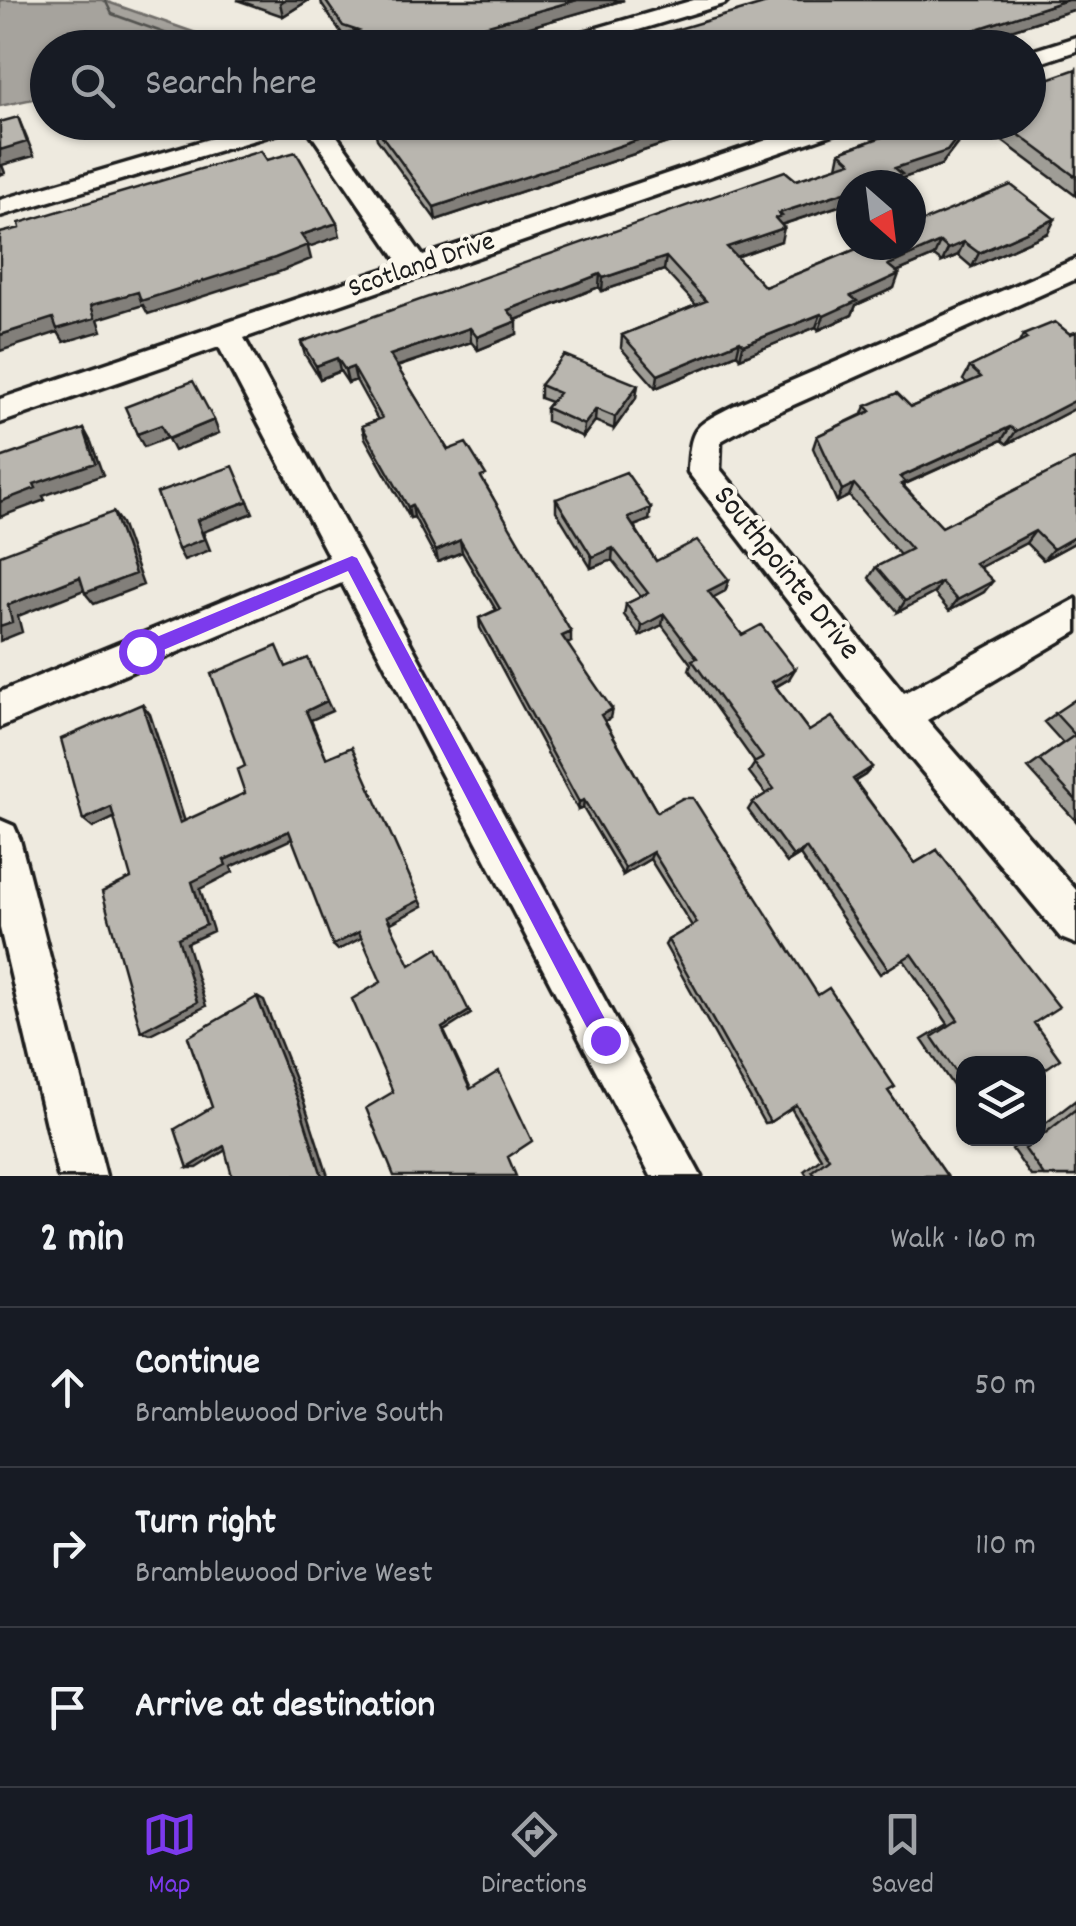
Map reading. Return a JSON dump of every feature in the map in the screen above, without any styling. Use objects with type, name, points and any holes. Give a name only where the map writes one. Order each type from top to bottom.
[{"type":"street","points":[[614,30],[717,0]]},
{"type":"street","points":[[1046,54],[1076,44]]},
{"type":"street","points":[[0,208],[233,140]]},
{"type":"street","points":[[328,140],[417,268]]},
{"type":"street","name":"Scotland Drive","points":[[0,411],[792,140]]},
{"type":"street","name":"Southpointe Drive","points":[[1076,268],[744,414],[706,435],[704,472],[899,716],[1076,923]]},
{"type":"street","points":[[228,334],[677,1176]]},
{"type":"street","points":[[0,710],[352,563]]},
{"type":"street","points":[[899,716],[1076,614]]},
{"type":"street","points":[[0,840],[82,1176]]},
{"type":"water","points":[[0,0],[102,0],[188,30],[30,30],[30,100],[0,106]]},
{"type":"building","points":[[325,0],[577,0],[470,30],[355,30],[343,26]]},
{"type":"building","points":[[777,0],[1067,0],[974,30],[675,30]]},
{"type":"building","points":[[1076,69],[1076,177],[1026,140],[1046,140],[1046,80]]},
{"type":"building","points":[[18,117],[27,142],[0,150],[0,122]]},
{"type":"building","points":[[385,140],[637,140],[434,207]]},
{"type":"building","points":[[874,140],[955,140],[947,151],[895,168],[897,170],[836,170],[836,195],[779,213],[782,216],[775,218],[784,228],[727,247],[765,287],[836,257],[899,260],[888,265],[899,274],[851,296],[857,301],[824,316],[743,345],[740,341],[658,375],[622,335],[706,301],[666,257],[603,278],[600,274],[508,310],[517,321],[477,337],[470,328],[390,355],[448,450],[466,443],[486,475],[481,477],[571,632],[562,636],[612,709],[601,715],[657,812],[683,798],[693,798],[818,995],[829,988],[895,1087],[888,1091],[947,1176],[815,1176],[812,1171],[829,1158],[796,1105],[770,1122],[668,940],[697,923],[653,852],[625,868],[584,800],[579,802],[479,618],[500,609],[460,540],[436,551],[362,426],[382,418],[353,367],[345,370],[337,358],[316,366],[301,342],[785,171],[796,180],[851,162],[840,152]]},
{"type":"building","points":[[261,151],[267,160],[296,152],[337,223],[301,235],[308,245],[275,258],[141,301],[138,292],[91,305],[95,318],[57,329],[53,318],[0,335],[0,233],[20,228],[19,223]]},
{"type":"building","points":[[1011,185],[1055,219],[979,253],[964,242],[948,249],[940,242],[926,248],[926,220]]},
{"type":"building","points":[[1055,322],[1070,334],[1076,332],[1076,400],[1016,431],[1010,427],[900,477],[905,482],[901,484],[942,527],[1076,459],[1076,536],[1053,549],[1035,531],[975,563],[993,581],[957,600],[941,582],[905,601],[876,567],[911,549],[854,484],[842,490],[817,436],[871,411],[866,406],[897,393],[911,407],[981,377],[970,367],[1027,339],[1023,335]]},
{"type":"building","points":[[564,355],[638,385],[615,417],[596,409],[584,425],[546,408],[559,393],[540,385]]},
{"type":"building","points":[[193,381],[214,420],[168,439],[161,425],[137,434],[125,407]]},
{"type":"building","points":[[84,429],[95,463],[34,484],[36,488],[0,502],[0,458]]},
{"type":"building","points":[[233,466],[248,501],[197,520],[204,539],[178,549],[157,493]]},
{"type":"building","points":[[626,472],[651,508],[628,518],[656,561],[697,540],[729,580],[708,591],[742,635],[761,625],[795,669],[772,682],[809,731],[832,717],[872,767],[853,779],[915,863],[937,850],[1059,1007],[1034,1023],[1060,1059],[1046,1069],[1046,1056],[956,1056],[956,1072],[932,1037],[958,1020],[912,954],[888,969],[806,848],[793,856],[753,802],[774,789],[754,763],[763,758],[692,660],[697,658],[664,614],[642,626],[626,604],[648,593],[613,548],[592,557],[556,499]]},
{"type":"building","points":[[113,512],[135,574],[85,593],[80,577],[8,605],[12,622],[0,626],[0,555]]},
{"type":"building","points":[[277,646],[286,667],[308,658],[327,701],[306,711],[326,758],[352,747],[420,900],[387,917],[410,965],[438,948],[469,1011],[442,1028],[470,1089],[499,1071],[532,1141],[508,1157],[516,1176],[394,1176],[366,1108],[393,1092],[352,999],[381,982],[359,932],[333,945],[289,831],[224,860],[226,865],[192,882],[206,925],[178,938],[197,1002],[141,1031],[102,892],[131,878],[111,807],[83,820],[61,739],[142,704],[180,823],[245,793],[237,770],[245,766],[211,674]]},
{"type":"building","points":[[1076,699],[1076,800],[1039,760],[1075,735],[1055,713]]},
{"type":"building","points":[[257,997],[298,1100],[322,1176],[232,1176],[224,1146],[188,1168],[175,1129],[212,1107],[188,1037]]},
{"type":"building","points":[[1076,1109],[1076,1176],[1044,1176],[1025,1149],[1046,1146],[1046,1133]]},
{"type":"route","points":[[141,651],[352,563],[605,1040]]}]
